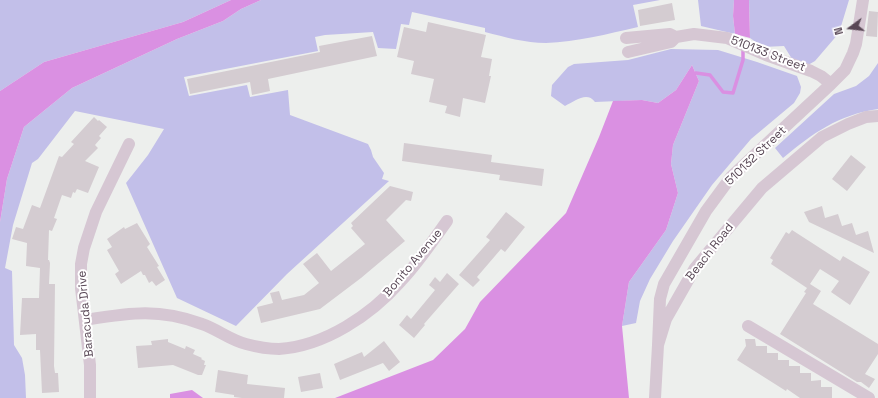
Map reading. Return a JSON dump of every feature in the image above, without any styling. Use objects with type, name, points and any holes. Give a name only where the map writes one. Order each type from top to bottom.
[{"type":"street","name":"510132 Street","points":[[658,345],[660,298],[664,284],[681,252],[706,211],[731,176],[845,70],[856,44],[863,0]]},
{"type":"street","name":"510133 Street","points":[[626,38],[670,34],[676,37]]},
{"type":"street","name":"510133 Street","points":[[628,52],[671,42],[676,37],[694,34],[727,38],[766,55],[811,71],[821,76],[831,84]]},
{"type":"street","name":"Beach Road","points":[[655,398],[658,345],[666,319],[699,263],[762,188],[822,137],[866,117],[878,116]]},
{"type":"street","name":"Baracuda Drive","points":[[90,398],[90,365],[80,274],[84,248],[96,212],[129,144]]},
{"type":"street","name":"Bonito Avenue","points":[[86,320],[148,312],[166,314],[203,324],[244,344],[262,348],[295,346],[316,340],[345,327],[376,307],[401,282],[447,222]]},
{"type":"street","points":[[748,326],[869,398]]},
{"type":"shaded area","points":[[0,0],[231,0],[183,22],[44,62],[0,91]]},
{"type":"shaded area","points":[[231,0],[261,0],[241,9],[223,21],[177,39],[72,88],[24,127],[7,179],[0,222],[0,91],[44,62],[183,22]]},
{"type":"shaded area","points":[[261,0],[660,0],[633,5],[638,27],[581,39],[546,43],[508,38],[485,32],[485,28],[412,12],[409,25],[401,24],[396,49],[378,48],[373,32],[325,35],[315,37],[318,51],[184,77],[189,96],[247,85],[250,97],[288,90],[290,115],[368,144],[373,157],[384,173],[382,179],[389,181],[287,274],[236,326],[177,298],[126,183],[148,155],[164,129],[75,111],[38,159],[32,163],[13,225],[5,268],[12,271],[14,345],[22,358],[25,375],[26,398],[0,398],[0,222],[7,179],[24,127],[72,88],[177,39],[223,21],[241,9]]},
{"type":"shaded area","points":[[698,0],[734,0],[733,16],[735,34],[701,26]]},
{"type":"shaded area","points":[[734,0],[749,0],[750,38],[735,34],[733,16]]},
{"type":"shaded area","points":[[749,0],[849,0],[839,33],[815,61],[808,65],[792,59],[784,46],[763,47],[750,38]]},
{"type":"shaded area","points":[[671,49],[718,50],[757,62],[797,76],[801,87],[800,93],[794,103],[751,139],[712,185],[673,241],[650,279],[640,301],[636,323],[622,326],[629,282],[666,230],[678,193],[671,164],[673,145],[699,81],[692,65],[676,90],[658,103],[642,100],[595,102],[588,97],[585,97],[565,106],[551,96],[552,85],[568,67],[574,64],[628,60]]},
{"type":"shaded area","points":[[878,63],[878,109],[850,116],[827,126],[783,158],[775,148],[834,94],[856,86],[869,76]]},
{"type":"shaded area","points":[[692,65],[699,81],[673,145],[671,164],[678,193],[666,230],[629,282],[622,326],[629,398],[335,398],[433,360],[465,329],[480,302],[566,213],[613,101],[642,100],[658,103],[676,90]]},
{"type":"shaded area","points":[[192,390],[203,398],[170,398],[170,394]]},
{"type":"building","points":[[672,3],[675,20],[640,26],[638,10]]},
{"type":"building","points":[[869,11],[878,12],[877,37],[866,36]]},
{"type":"building","points":[[428,22],[486,35],[481,57],[492,59],[489,76],[491,76],[485,103],[463,98],[460,117],[445,113],[447,106],[429,102],[434,79],[411,74],[414,61],[397,57],[404,27],[426,32]]},
{"type":"building","points":[[372,36],[377,56],[268,79],[270,91],[252,95],[250,82],[190,94],[187,79],[320,52],[319,46]]},
{"type":"building","points":[[94,117],[107,127],[99,136],[101,138],[95,145],[98,148],[85,161],[99,167],[88,193],[77,189],[75,193],[73,192],[71,198],[62,195],[54,218],[57,219],[52,231],[49,230],[49,284],[55,284],[54,366],[55,373],[58,373],[59,392],[42,393],[40,350],[36,350],[36,334],[20,335],[22,298],[39,298],[40,268],[26,266],[27,243],[12,239],[16,227],[23,229],[32,205],[40,208],[59,156],[62,157],[74,144],[71,142]]},
{"type":"building","points":[[404,143],[492,155],[491,162],[544,169],[542,186],[499,180],[500,175],[402,161]]},
{"type":"building","points":[[851,155],[866,167],[847,191],[832,179]]},
{"type":"building","points":[[390,186],[413,192],[411,201],[406,200],[386,220],[405,241],[361,278],[320,309],[261,323],[257,307],[273,303],[270,293],[279,291],[282,300],[304,295],[319,283],[303,264],[317,253],[331,271],[365,244],[351,228],[353,226],[351,223]]},
{"type":"building","points":[[822,206],[825,218],[838,214],[842,226],[852,223],[856,235],[868,231],[874,253],[809,222],[804,212]]},
{"type":"building","points":[[506,212],[525,227],[505,252],[501,249],[477,277],[480,280],[473,287],[459,275],[490,240],[486,237]]},
{"type":"building","points":[[137,223],[150,244],[147,247],[159,266],[157,267],[165,280],[156,286],[152,281],[149,283],[141,271],[121,284],[115,274],[119,271],[107,250],[112,247],[107,239],[124,227],[125,229]]},
{"type":"building","points":[[792,230],[840,261],[843,256],[870,272],[850,305],[831,292],[839,281],[820,269],[810,284],[821,291],[813,304],[878,344],[878,354],[865,374],[875,379],[869,388],[780,334],[806,293],[804,292],[807,288],[771,264],[773,260],[770,258],[786,232],[789,234]]},
{"type":"building","points":[[447,273],[459,284],[424,324],[425,325],[414,338],[399,325],[407,315],[411,319],[435,290],[429,285],[435,277],[440,282]]},
{"type":"building","points":[[168,339],[168,342],[185,349],[186,346],[195,350],[193,354],[205,361],[204,365],[206,365],[202,375],[198,375],[173,365],[138,368],[136,346],[152,345],[151,341]]},
{"type":"building","points":[[745,339],[755,339],[756,346],[767,346],[767,353],[778,353],[778,360],[789,360],[789,366],[800,366],[800,373],[811,373],[811,381],[821,380],[821,387],[832,387],[832,398],[800,398],[787,389],[786,391],[737,360],[746,346]]},
{"type":"building","points":[[384,341],[400,362],[389,371],[383,363],[340,380],[334,364],[362,352],[364,357]]},
{"type":"building","points":[[218,370],[248,375],[247,384],[285,388],[284,398],[242,398],[215,392]]},
{"type":"building","points":[[320,373],[323,388],[301,392],[298,377]]},
{"type":"waterway","points":[[696,73],[710,75],[723,92],[733,93],[743,60],[743,48]]}]
